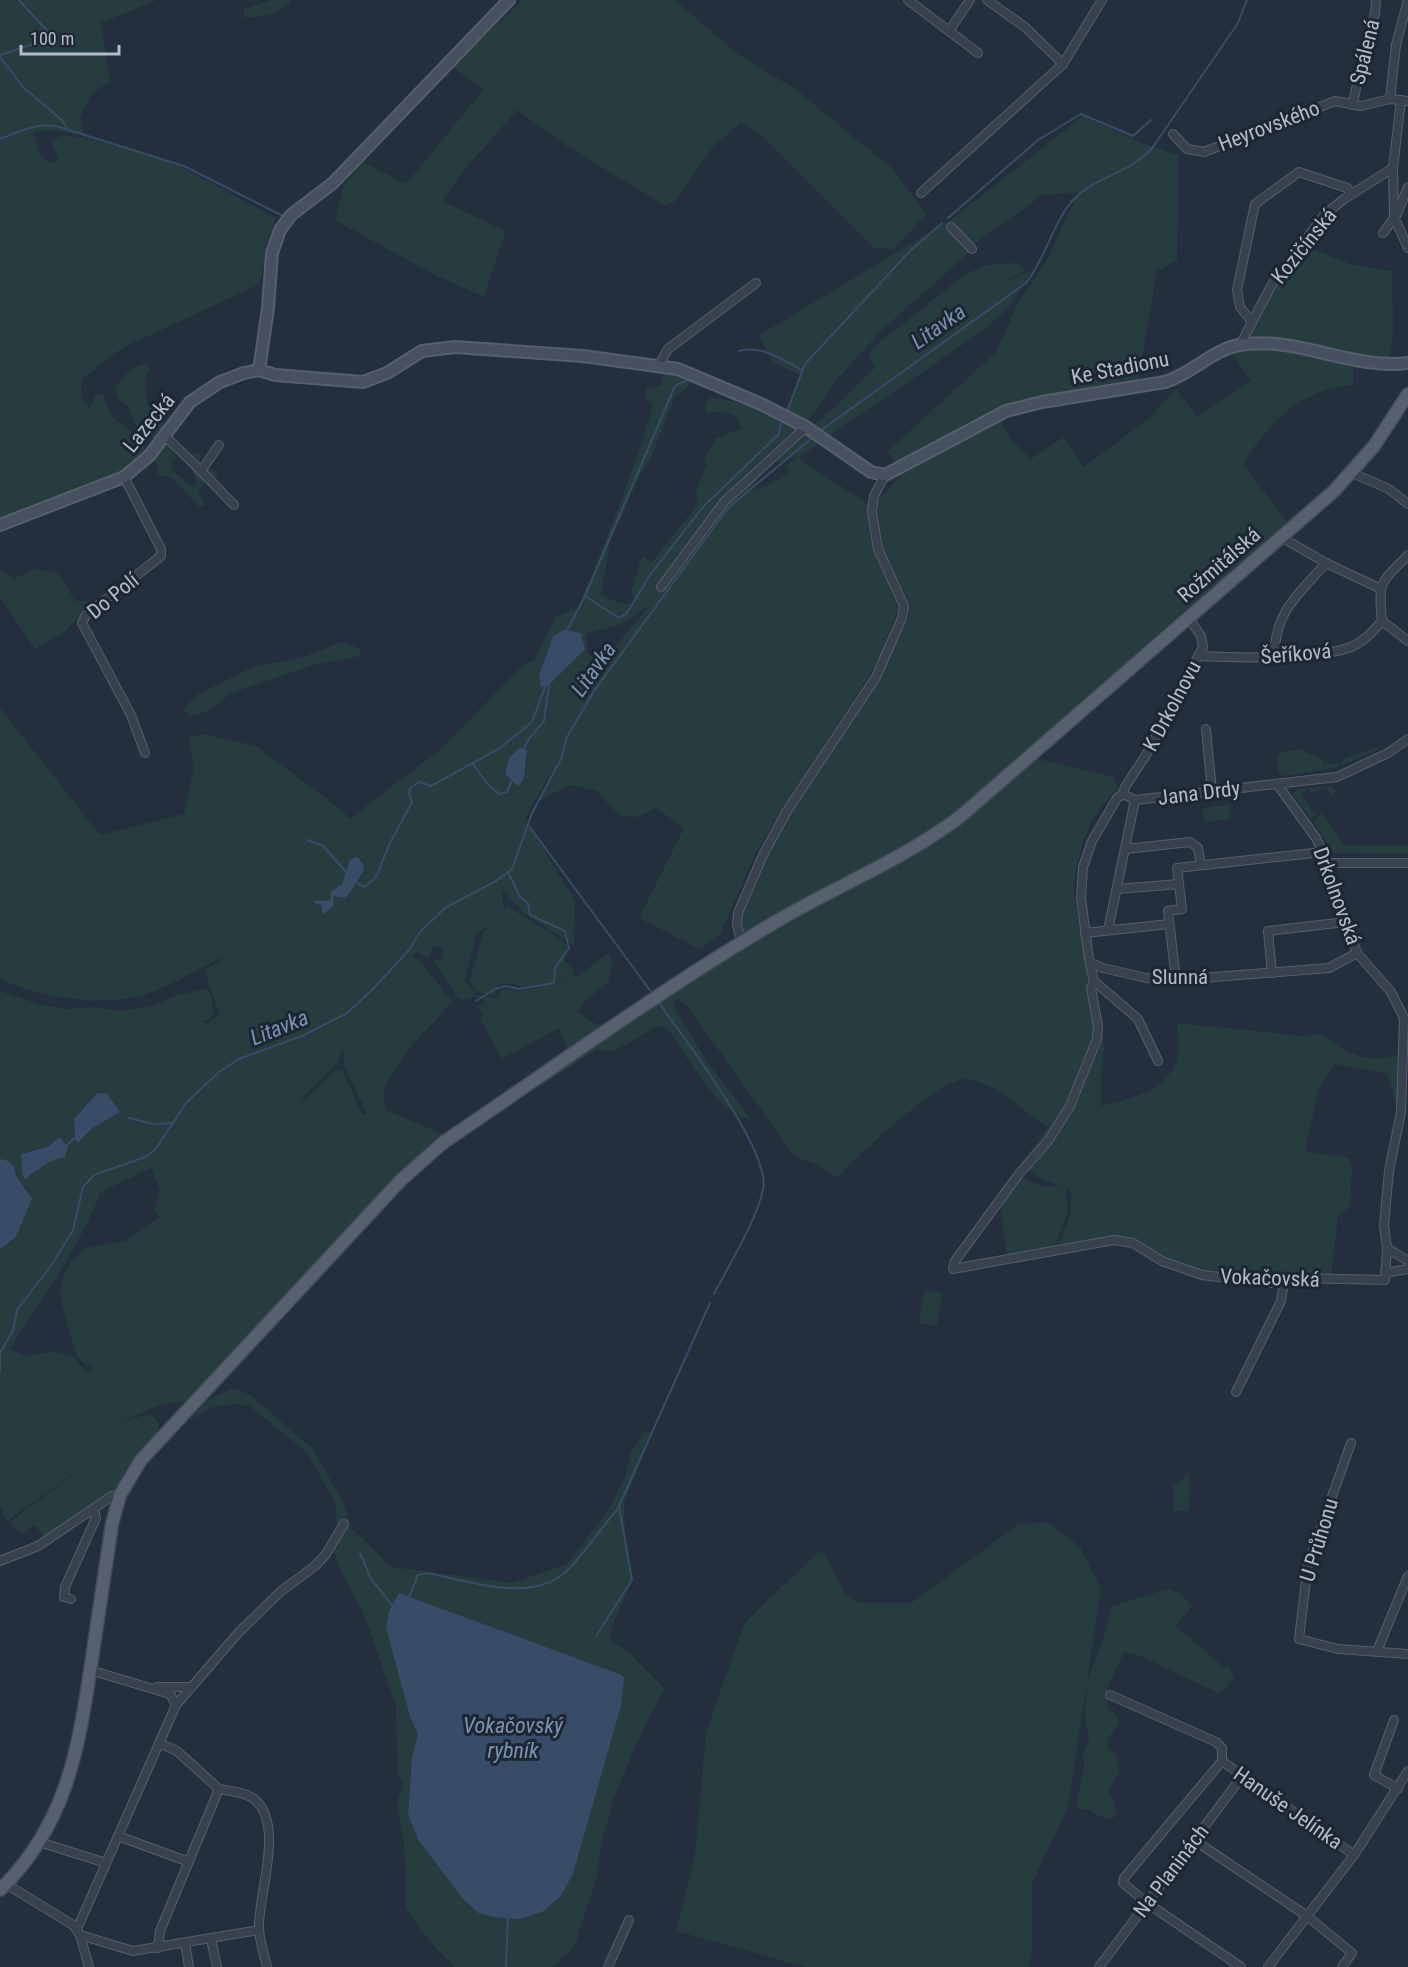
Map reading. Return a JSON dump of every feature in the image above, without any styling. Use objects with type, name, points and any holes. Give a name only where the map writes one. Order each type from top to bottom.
[{"type":"main road","name":"Rožmitálská","points":[[3,1887],[39,1842],[54,1815],[72,1772],[81,1733],[112,1524],[120,1495],[141,1460],[419,1163],[444,1142],[742,942],[929,840],[1038,751],[1352,473],[1374,446],[1408,393]]},
{"type":"street","points":[[509,0],[333,183],[291,215],[279,230],[272,254],[268,308],[259,370],[275,375],[363,382],[387,373],[422,351],[455,347],[583,356],[659,365],[695,374],[809,429],[871,472],[885,475],[874,496],[872,512],[882,562],[901,599],[904,612],[876,677],[787,811],[763,855],[738,913],[737,926],[742,942]]},
{"type":"street","points":[[908,0],[978,53]]},
{"type":"street","points":[[949,31],[970,0]]},
{"type":"street","points":[[987,0],[1025,27],[1063,63]]},
{"type":"street","points":[[921,193],[1063,63],[1102,0]]},
{"type":"street","name":"Spálená","points":[[1352,105],[1375,13],[1376,0]]},
{"type":"street","points":[[1390,99],[1398,34],[1407,0]]},
{"type":"street","name":"Heyrovského","points":[[1173,134],[1187,149],[1204,152],[1335,101],[1361,106],[1390,99],[1405,100]]},
{"type":"street","points":[[1405,100],[1393,168],[1394,217],[1408,248]]},
{"type":"street","name":"Kozičínská","points":[[1240,345],[1277,278],[1324,215],[1393,168]]},
{"type":"street","points":[[1252,322],[1240,307],[1237,290],[1255,204],[1299,172],[1347,188],[1352,194]]},
{"type":"street","points":[[1383,233],[1394,217],[1408,187]]},
{"type":"street","points":[[951,227],[972,249]]},
{"type":"street","points":[[659,365],[668,349],[756,283]]},
{"type":"street","name":"Ke Stadionu","points":[[885,475],[1006,411],[1042,402],[1165,382],[1181,376],[1226,349],[1240,345],[1282,346],[1377,362],[1408,363]]},
{"type":"street","name":"Lazecká","points":[[0,525],[124,477],[143,463],[183,409],[203,392],[228,379],[259,370]]},
{"type":"street","points":[[661,586],[724,501],[809,429]]},
{"type":"street","points":[[164,435],[234,505]]},
{"type":"street","points":[[201,471],[219,445]]},
{"type":"street","points":[[1352,473],[1389,489],[1408,504]]},
{"type":"street","name":"Do Polí","points":[[124,477],[160,549],[161,556],[86,615],[82,623],[131,715],[145,753]]},
{"type":"street","points":[[1281,537],[1326,563],[1379,588]]},
{"type":"street","points":[[1408,555],[1379,588],[1382,621],[1408,641]]},
{"type":"street","points":[[1274,656],[1279,621],[1292,601],[1326,563]]},
{"type":"street","name":"K Drkolnovu","points":[[1094,981],[1081,898],[1083,867],[1092,841],[1117,798],[1124,794],[1125,787],[1146,755],[1203,647],[1201,636],[1188,617]]},
{"type":"street","name":"Šeříková","points":[[1199,656],[1274,656],[1335,652],[1364,641],[1382,621]]},
{"type":"street","name":"K Drkolnovu","points":[[1206,729],[1212,791]]},
{"type":"street","name":"Jana Drdy","points":[[1124,794],[1135,800],[1337,777],[1388,753],[1408,739]]},
{"type":"street","name":"Drkolnovská","points":[[1277,784],[1323,852],[1357,953],[1398,1001],[1404,1018],[1406,1040],[1401,1112],[1389,1171],[1385,1220],[1387,1248]]},
{"type":"street","points":[[1108,930],[1135,800]]},
{"type":"street","points":[[1125,849],[1190,842],[1198,848],[1201,865]]},
{"type":"street","points":[[1176,981],[1168,911],[1182,909],[1177,868],[1323,852]]},
{"type":"street","points":[[1328,863],[1408,863]]},
{"type":"street","points":[[1117,889],[1179,884]]},
{"type":"street","points":[[1272,973],[1268,931],[1346,922]]},
{"type":"street","points":[[1085,933],[1169,924]]},
{"type":"street","name":"Slunná","points":[[1091,963],[1146,978],[1176,981],[1329,968],[1357,953]]},
{"type":"street","points":[[1094,981],[1138,1019],[1158,1061]]},
{"type":"street","name":"Vokačovská","points":[[1094,981],[1091,988],[1098,1026],[1097,1039],[1070,1106],[1048,1141],[1019,1174],[955,1261],[953,1269],[1101,1241],[1125,1241],[1162,1261],[1202,1275],[1281,1282],[1299,1278],[1385,1277],[1408,1269]]},
{"type":"street","points":[[1385,1277],[1387,1248],[1408,1261]]},
{"type":"street","points":[[1236,1392],[1281,1300],[1281,1282]]},
{"type":"street","name":"U Průhonu","points":[[1351,1443],[1308,1564],[1299,1639],[1338,1648],[1377,1651]]},
{"type":"street","points":[[0,1561],[38,1546],[112,1496],[120,1495]]},
{"type":"street","points":[[71,1599],[64,1597],[65,1587],[96,1518],[94,1509]]},
{"type":"street","points":[[89,1967],[79,1932],[106,1863],[176,1705],[239,1632],[286,1587],[315,1566],[326,1554],[344,1524]]},
{"type":"street","points":[[1408,1576],[1377,1651],[1408,1654]]},
{"type":"street","points":[[90,1670],[173,1696],[176,1705]]},
{"type":"street","points":[[153,1688],[190,1688]]},
{"type":"street","points":[[1110,1695],[1216,1742],[1222,1748],[1222,1761],[1124,1878],[1126,1888],[1241,1967]]},
{"type":"street","points":[[1394,1720],[1374,1775],[1398,1789]]},
{"type":"street","points":[[159,1743],[177,1751],[219,1789],[251,1797],[261,1806],[267,1824],[268,1851],[259,1930],[267,1967]]},
{"type":"street","name":"Hanuše Jelínka","points":[[1222,1761],[1354,1855]]},
{"type":"street","points":[[1268,1967],[1354,1855],[1408,1771]]},
{"type":"street","name":"Na Planinách","points":[[1099,1967],[1243,1775]]},
{"type":"street","points":[[158,1948],[158,1936],[219,1789]]},
{"type":"street","points":[[118,1836],[189,1862]]},
{"type":"street","points":[[1194,1840],[1307,1916],[1352,1953],[1342,1967]]},
{"type":"street","points":[[39,1842],[106,1863]]},
{"type":"street","points":[[3,1887],[79,1932],[126,1950],[158,1948],[259,1930]]},
{"type":"street","points":[[608,1967],[629,1920]]},
{"type":"street","points":[[211,1939],[217,1967]]},
{"type":"street","points":[[185,1943],[189,1967]]},
{"type":"green space","points":[[0,0],[157,0],[101,23],[110,82],[92,93],[80,117],[84,135],[48,130],[33,133],[43,158],[53,163],[58,159],[51,141],[62,135],[87,138],[171,161],[276,218],[266,245],[261,280],[258,285],[122,348],[82,379],[81,397],[89,408],[96,395],[104,393],[110,411],[118,421],[134,433],[138,431],[128,406],[117,398],[115,388],[137,366],[148,364],[150,370],[145,379],[147,404],[167,411],[161,434],[174,443],[170,449],[177,458],[171,461],[171,469],[192,487],[197,482],[190,466],[192,453],[201,455],[199,463],[218,475],[213,481],[209,477],[198,490],[205,505],[199,507],[172,477],[157,475],[158,467],[151,457],[159,446],[150,434],[142,440],[147,455],[129,471],[0,523]]},
{"type":"green space","points":[[272,0],[291,0],[283,8],[270,14],[244,17],[244,9]]},
{"type":"green space","points":[[522,0],[675,0],[735,52],[795,89],[893,169],[926,214],[894,249],[874,248],[762,136],[741,122],[713,147],[674,202],[664,205],[565,145],[517,110],[463,171],[442,201],[506,231],[484,297],[429,272],[335,220],[343,187],[363,162],[406,184],[484,89],[452,67]]},
{"type":"green space","points":[[1083,116],[1138,142],[1179,155],[1177,260],[1157,271],[1138,381],[1067,392],[995,409],[1011,440],[1031,459],[1064,437],[1084,467],[1149,418],[1176,389],[1197,417],[1251,381],[1229,349],[1273,345],[1354,360],[1353,385],[1318,393],[1288,410],[1264,434],[1243,464],[1287,522],[1162,630],[1031,750],[931,835],[745,935],[739,925],[743,906],[784,825],[881,674],[909,615],[906,596],[886,561],[880,537],[878,501],[902,474],[888,451],[996,352],[1016,307],[1048,258],[1078,192],[1043,195],[978,241],[963,258],[883,329],[837,379],[817,410],[804,424],[786,415],[801,375],[774,363],[758,336],[952,219]]},
{"type":"green space","points":[[1305,246],[1350,264],[1392,271],[1393,329],[1390,363],[1241,344],[1272,286]]},
{"type":"green space","points":[[1016,263],[1025,270],[1004,283],[1032,270],[1009,308],[981,332],[799,457],[803,462],[869,504],[872,539],[898,608],[879,660],[756,852],[720,935],[699,949],[639,918],[684,828],[656,808],[637,817],[619,816],[597,791],[570,785],[538,801],[552,771],[525,818],[575,901],[574,946],[526,914],[502,891],[504,911],[507,907],[513,910],[562,940],[567,946],[564,961],[572,968],[574,978],[608,954],[613,961],[608,983],[584,1001],[578,1012],[603,1026],[567,1049],[559,1028],[502,1059],[480,1018],[483,1016],[478,1008],[487,1000],[473,997],[462,1000],[454,995],[456,993],[433,961],[443,958],[442,947],[433,947],[428,958],[417,952],[413,956],[453,1001],[407,1051],[384,1088],[385,1110],[446,1135],[399,1173],[191,1400],[162,1404],[120,1422],[150,1414],[159,1423],[156,1436],[126,1469],[115,1491],[45,1539],[35,1525],[22,1534],[10,1522],[90,1461],[7,1521],[0,1507],[0,1249],[16,1237],[30,1204],[26,1187],[20,1181],[14,1166],[0,1159],[0,991],[38,1004],[66,1009],[94,1007],[118,1011],[148,1007],[178,995],[205,989],[211,995],[213,1015],[209,1020],[202,1021],[208,1024],[220,1014],[209,986],[206,970],[225,957],[154,991],[117,1000],[56,996],[36,992],[0,979],[0,708],[100,835],[184,814],[194,766],[189,738],[203,734],[256,746],[343,811],[349,819],[441,749],[525,663],[534,661],[555,618],[578,607],[618,508],[653,406],[646,398],[646,389],[661,385],[662,369],[669,364],[694,381],[675,397],[651,457],[639,477],[610,542],[601,595],[620,603],[636,605],[631,591],[642,556],[652,562],[698,504],[696,491],[707,464],[704,461],[715,439],[742,428],[737,417],[724,411],[707,413],[705,405],[710,397],[740,403],[751,400],[802,425],[769,459],[751,492],[756,488],[759,490],[790,472],[786,466],[798,457],[775,463],[875,368],[869,359],[869,352],[966,274],[987,265]],"holes":[[[651,604],[602,663],[588,654],[586,634],[622,624]],[[553,636],[564,670],[548,686],[539,676]],[[521,747],[528,751],[526,773],[505,775],[509,758]],[[355,857],[364,865],[365,871],[346,898],[333,896],[323,915],[317,899],[330,901],[331,891],[342,884],[350,859]],[[492,925],[483,933],[470,980],[476,990],[494,995],[499,985],[513,983],[521,987],[571,980],[523,991],[503,989],[497,998],[475,995],[465,980],[477,933]],[[343,1047],[345,1067],[367,1114],[362,1115],[342,1069],[330,1075],[299,1101],[337,1064]],[[93,1096],[113,1101],[119,1112],[91,1129],[79,1143],[74,1137],[74,1119]],[[60,1137],[68,1145],[30,1177],[22,1169],[24,1152],[49,1146]],[[151,1168],[160,1190],[154,1211],[159,1217],[126,1241],[87,1248],[72,1259],[61,1284],[60,1297],[74,1349],[78,1358],[93,1369],[87,1373],[74,1357],[53,1352],[24,1356],[11,1349],[63,1267],[90,1218],[101,1192]]]},
{"type":"green space","points":[[0,569],[15,578],[36,569],[59,574],[75,601],[88,601],[90,605],[66,631],[35,649],[0,597]]},
{"type":"green space","points":[[342,642],[361,649],[360,656],[320,663],[231,693],[212,708],[196,715],[190,716],[183,710],[195,696],[253,667],[303,657]]},
{"type":"green space","points":[[1378,747],[1380,749],[1334,768],[1283,776],[1278,771],[1276,759],[1281,752],[1300,749],[1323,760],[1323,764],[1342,763],[1342,759]]},
{"type":"green space","points":[[1038,759],[1114,777],[1118,789],[1099,810],[1085,837],[1077,866],[1074,894],[1098,1026],[1105,1045],[1101,1072],[1101,1106],[1144,1093],[1163,1081],[1177,1058],[1177,1023],[1303,1036],[1322,1033],[1350,1052],[1369,1058],[1379,1059],[1402,1053],[1402,1094],[1395,1101],[1388,1076],[1382,1072],[1335,1064],[1319,1088],[1305,1151],[1349,1158],[1352,1167],[1350,1206],[1338,1216],[1331,1276],[1226,1275],[1180,1266],[1118,1236],[1058,1247],[1070,1213],[1070,1191],[1073,1192],[1034,1175],[1021,1163],[1048,1128],[999,1092],[969,1079],[956,1081],[921,1103],[881,1136],[838,1178],[814,1163],[795,1157],[685,1003],[677,999],[673,1005],[705,1059],[751,1119],[738,1115],[715,1096],[693,1068],[667,1028],[658,1026],[614,1051],[596,1050],[536,1089],[568,1063],[742,945],[903,859],[1029,761]]},
{"type":"green space","points":[[1331,786],[1335,791],[1333,798],[1326,788],[1312,793],[1308,789],[1301,794],[1313,813],[1321,810],[1311,819],[1292,794],[1299,789]]},
{"type":"green space","points":[[1229,805],[1231,819],[1204,822],[1203,808]]},
{"type":"green space","points":[[1323,813],[1344,845],[1408,846],[1408,854],[1333,853],[1313,821]]},
{"type":"green space","points":[[1025,1178],[1043,1187],[1059,1186],[1065,1189],[1068,1211],[1055,1248],[1007,1257],[1000,1206],[1016,1182]]},
{"type":"green space","points":[[924,1290],[942,1293],[937,1326],[919,1323]]},
{"type":"green space","points":[[234,1388],[250,1395],[313,1449],[343,1502],[351,1528],[392,1567],[513,1583],[567,1564],[608,1511],[626,1475],[630,1454],[644,1433],[653,1432],[624,1502],[625,1531],[633,1578],[612,1626],[610,1641],[628,1651],[665,1689],[645,1725],[614,1797],[602,1841],[596,1880],[577,1939],[572,1950],[552,1967],[454,1967],[421,1931],[406,1908],[404,1843],[397,1803],[403,1785],[397,1772],[396,1706],[364,1614],[338,1565],[331,1541],[337,1528],[336,1504],[308,1454],[249,1406],[238,1404],[212,1407],[190,1421],[207,1400]],"holes":[[[399,1593],[622,1675],[621,1706],[573,1874],[478,1913],[462,1898],[419,1841],[408,1815],[412,1758],[418,1734],[410,1717],[396,1661]]]},
{"type":"green space","points":[[1190,1473],[1189,1511],[1173,1511],[1173,1486]]},
{"type":"green space","points":[[1048,1522],[1080,1547],[1101,1589],[1087,1681],[1104,1637],[1112,1606],[1168,1589],[1179,1593],[1192,1606],[1176,1626],[1226,1669],[1228,1665],[1234,1679],[1218,1693],[1140,1656],[1124,1652],[1107,1689],[1108,1709],[1118,1716],[1119,1723],[1109,1737],[1107,1746],[1116,1756],[1120,1772],[1108,1790],[1116,1812],[1116,1816],[1111,1819],[1098,1816],[1091,1810],[1078,1809],[1076,1804],[1084,1767],[1083,1755],[1089,1740],[1085,1718],[1087,1682],[1068,1807],[1032,1883],[1032,1949],[1028,1967],[806,1967],[676,1931],[695,1856],[706,1732],[745,1622],[818,1552],[824,1553],[845,1593],[859,1603],[911,1603],[1019,1524]]},
{"type":"water","points":[[564,630],[581,633],[585,649],[548,686],[541,687],[539,676],[553,636]]},
{"type":"water","points":[[520,747],[528,751],[524,778],[518,786],[505,774],[509,758]]},
{"type":"water","points":[[357,857],[364,865],[364,871],[346,898],[333,896],[334,905],[323,915],[321,905],[314,903],[314,900],[330,901],[331,891],[342,884],[350,859]]},
{"type":"water","points":[[97,1093],[107,1094],[120,1112],[91,1129],[78,1143],[75,1139],[74,1119]]},
{"type":"water","points":[[60,1137],[68,1147],[65,1157],[49,1162],[25,1179],[22,1173],[21,1154],[49,1146]]},
{"type":"water","points":[[0,1159],[14,1166],[16,1175],[32,1199],[16,1237],[0,1249]]},
{"type":"water","name":"Vokačovský rybník","points":[[399,1593],[622,1675],[624,1679],[621,1706],[573,1874],[560,1897],[542,1912],[519,1919],[478,1913],[462,1898],[419,1841],[408,1815],[412,1758],[418,1734],[410,1717],[386,1627],[389,1611]]},
{"type":"waterway","points":[[0,55],[51,38],[51,35],[19,0]]},
{"type":"waterway","name":"Litavka","points":[[820,431],[1026,283],[1061,217],[1075,198],[1094,184],[1134,163],[1153,147],[1238,23],[1247,0]]},
{"type":"waterway","points":[[0,57],[24,88],[62,120],[67,129]]},
{"type":"waterway","points":[[948,218],[1038,140],[1081,114],[1133,136],[1151,120]]},
{"type":"waterway","points":[[0,139],[34,127],[56,126],[184,166],[283,216]]},
{"type":"waterway","points":[[787,411],[805,364],[910,251],[942,223]]},
{"type":"waterway","points":[[739,351],[764,351],[802,370]]},
{"type":"waterway","points":[[585,596],[675,386],[691,378]]},
{"type":"waterway","points":[[566,632],[585,596],[619,618],[627,613],[650,575],[703,507],[778,435],[782,421]]},
{"type":"waterway","name":"Litavka","points":[[0,1353],[13,1330],[17,1310],[53,1263],[73,1230],[83,1187],[94,1175],[145,1157],[155,1150],[187,1102],[219,1072],[239,1059],[304,1035],[347,1013],[371,991],[409,950],[420,932],[445,908],[496,881],[512,869],[532,813],[561,759],[567,737],[594,691],[728,508],[813,437]]},
{"type":"waterway","points":[[355,882],[365,887],[376,877],[390,843],[412,802],[409,794],[410,788],[420,782],[431,786],[500,748],[532,722],[546,685]]},
{"type":"waterway","points":[[524,749],[528,740],[544,721],[549,685]]},
{"type":"waterway","points":[[472,763],[491,788],[500,794],[507,792],[512,780]]},
{"type":"waterway","points":[[529,826],[652,993]]},
{"type":"waterway","points":[[307,840],[323,846],[348,874]]},
{"type":"waterway","points":[[476,1001],[495,989],[506,986],[519,989],[554,983],[555,968],[569,948],[565,931],[530,915],[528,903],[520,897],[508,872]]},
{"type":"waterway","points":[[657,1000],[723,1094],[754,1149],[762,1172],[763,1190],[760,1202],[742,1243],[714,1294]]},
{"type":"waterway","points":[[129,1118],[153,1124]]},
{"type":"waterway","points":[[156,1124],[173,1123]]},
{"type":"waterway","points":[[67,1145],[76,1137]]},
{"type":"waterway","points":[[596,1636],[632,1580],[619,1506],[710,1303]]},
{"type":"waterway","points":[[0,1353],[0,1373]]},
{"type":"waterway","points":[[409,1597],[418,1575],[427,1573],[501,1588],[538,1586],[554,1580],[576,1562],[619,1507]]},
{"type":"waterway","points":[[360,1553],[371,1579],[393,1606]]},
{"type":"waterway","points":[[506,1967],[508,1916]]}]
